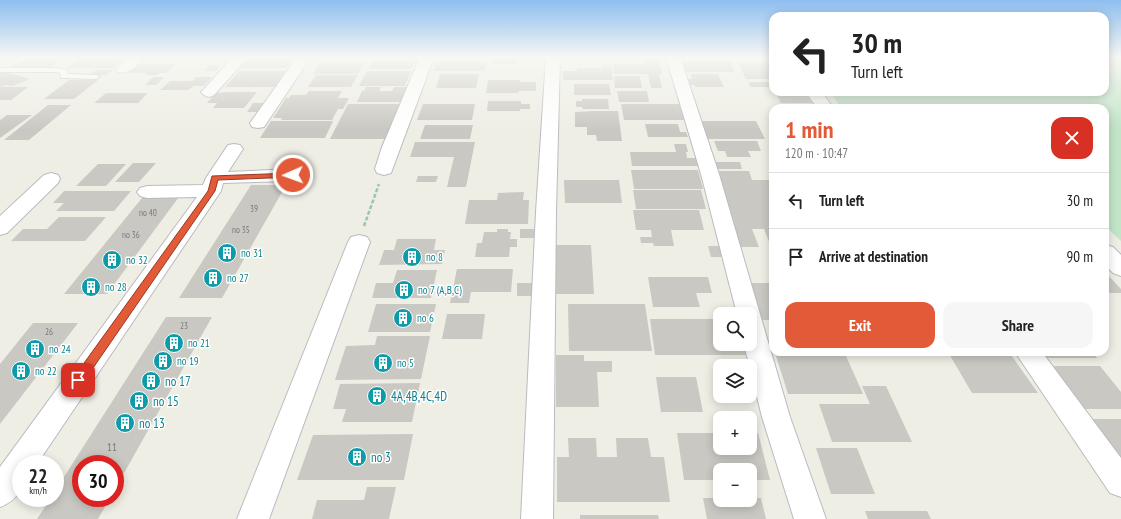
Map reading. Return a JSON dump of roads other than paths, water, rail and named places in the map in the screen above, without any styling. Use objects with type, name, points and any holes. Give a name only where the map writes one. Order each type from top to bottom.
[{"type":"street","points":[[209,92],[219,81]]},
{"type":"street","points":[[258,123],[287,81]]},
{"type":"street","points":[[384,169],[391,146],[417,81]]},
{"type":"street","points":[[537,519],[546,212],[553,81]]},
{"type":"street","points":[[681,81],[710,174],[747,307]]},
{"type":"street","points":[[0,492],[213,185],[234,150]]},
{"type":"street","points":[[147,192],[293,175]]},
{"type":"street","points":[[0,228],[51,179]]},
{"type":"street","points":[[254,519],[359,242]]},
{"type":"street","points":[[1109,256],[1121,268]]},
{"type":"street","points":[[757,345],[776,417],[810,519]]},
{"type":"street","points":[[1031,356],[1121,483]]},
{"type":"place","name":"no 31","points":[[227,253]]},
{"type":"place","name":"no 8","points":[[412,257]]},
{"type":"place","name":"no 32","points":[[112,260]]},
{"type":"place","name":"no 27","points":[[213,278]]},
{"type":"place","name":"no 28","points":[[91,287]]},
{"type":"place","name":"no 7 (A,B,C)","points":[[404,290]]},
{"type":"place","name":"no 6","points":[[403,318]]},
{"type":"place","name":"no 21","points":[[174,343]]},
{"type":"place","name":"no 24","points":[[35,349]]},
{"type":"place","name":"no 19","points":[[163,361]]},
{"type":"place","name":"no 5","points":[[383,363]]},
{"type":"place","name":"no 22","points":[[21,371]]},
{"type":"place","name":"no 17","points":[[151,381]]},
{"type":"place","name":"4A,4B,4C,4D","points":[[377,396]]},
{"type":"place","name":"no 15","points":[[139,401]]},
{"type":"place","name":"no 13","points":[[125,423]]},
{"type":"place","name":"no 3","points":[[357,457]]}]
